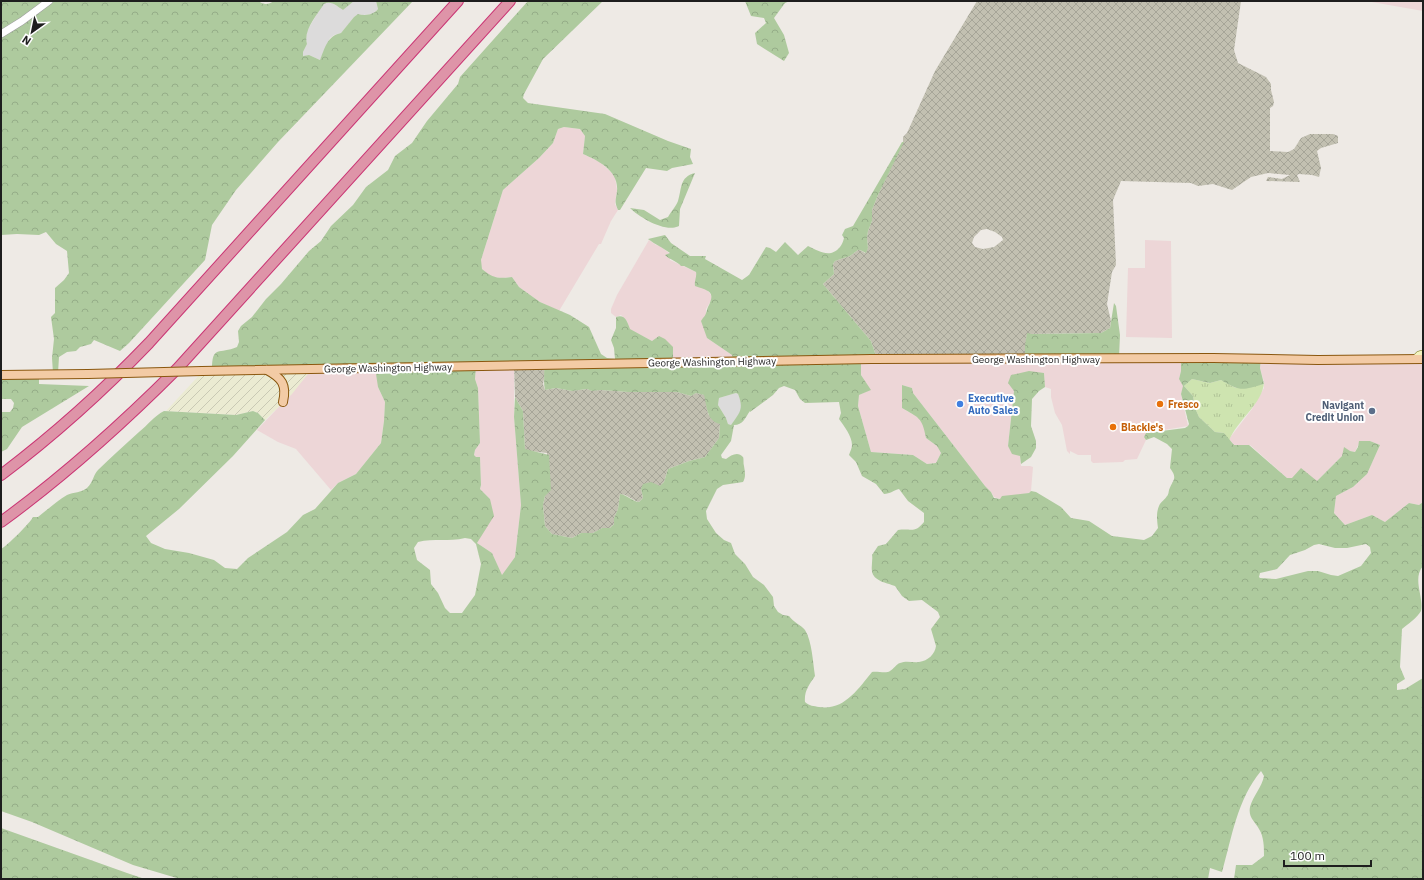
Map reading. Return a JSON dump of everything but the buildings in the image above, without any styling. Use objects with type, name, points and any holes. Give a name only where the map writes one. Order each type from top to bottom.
[{"type":"highway","points":[[1,476],[73,417],[149,343],[458,1]]},
{"type":"highway","points":[[1,522],[53,482],[96,446],[177,369],[510,1]]},
{"type":"main road","points":[[1420,359],[1423,354]]},
{"type":"main road","name":"George Washington Highway","points":[[1,375],[856,360],[1213,358],[1318,360],[1420,359]]},
{"type":"main road","points":[[266,370],[275,374],[283,382],[285,394],[283,402]]},
{"type":"street","points":[[1,34],[49,1]]},
{"type":"shaded area","points":[[354,1],[376,1],[378,9],[372,14],[358,14],[341,33],[330,38],[320,60],[309,55],[303,56],[303,52],[307,44],[307,31],[323,4],[327,2],[332,3],[343,10]]},
{"type":"shaded area","points":[[977,1],[1241,1],[1234,50],[1238,63],[1266,77],[1271,84],[1274,102],[1273,106],[1270,108],[1270,151],[1288,152],[1294,149],[1301,138],[1310,134],[1333,134],[1338,136],[1338,143],[1321,148],[1317,151],[1321,168],[1319,177],[1299,174],[1297,175],[1300,182],[1266,181],[1268,177],[1282,179],[1290,175],[1268,173],[1251,177],[1232,190],[1213,184],[1198,186],[1191,183],[1121,181],[1113,200],[1116,265],[1112,272],[1107,304],[1111,321],[1110,328],[1101,333],[1027,334],[1025,356],[876,356],[871,341],[823,284],[834,274],[833,264],[835,261],[850,256],[858,250],[865,253],[868,248],[867,238],[872,221],[872,210],[903,142],[903,137],[907,133],[935,71]],"holes":[[[987,229],[1002,237],[1003,240],[994,247],[983,249],[975,247],[972,243],[974,237],[981,230]]]},
{"type":"shaded area","points":[[1366,1],[1423,1],[1423,11]]},
{"type":"shaded area","points":[[564,127],[580,129],[585,136],[583,154],[600,162],[615,177],[617,190],[615,204],[618,210],[611,221],[601,244],[599,244],[559,311],[540,302],[519,287],[512,277],[491,277],[482,269],[481,260],[503,190],[539,158],[553,143],[558,129]]},
{"type":"shaded area","points":[[649,240],[670,254],[670,260],[696,272],[697,276],[695,282],[708,291],[712,299],[706,309],[707,338],[732,355],[733,358],[674,362],[659,337],[652,341],[629,329],[627,321],[621,315],[616,317],[611,313],[611,309],[617,295]]},
{"type":"shaded area","points":[[1145,240],[1171,241],[1172,338],[1126,337],[1128,268],[1145,268]]},
{"type":"shaded area","points":[[1181,358],[1181,371],[1179,379],[1184,386],[1181,394],[1188,426],[1146,433],[1144,437],[1146,440],[1137,459],[1125,460],[1123,462],[1093,463],[1091,461],[1091,455],[1078,455],[1070,451],[1070,454],[1067,451],[1062,425],[1055,413],[1051,397],[1051,389],[1045,387],[1044,373],[1014,391],[1008,446],[1020,456],[1021,466],[1033,467],[1031,491],[1029,493],[1000,499],[994,497],[985,486],[913,393],[912,388],[902,385],[902,408],[919,418],[924,425],[926,438],[937,446],[941,453],[936,463],[927,464],[913,455],[871,452],[858,406],[859,395],[870,390],[861,375],[861,359]]},
{"type":"shaded area","points":[[1261,358],[1423,358],[1423,502],[1419,505],[1409,503],[1385,522],[1372,515],[1345,525],[1334,513],[1336,496],[1353,487],[1367,474],[1380,445],[1370,441],[1360,441],[1355,452],[1350,451],[1342,456],[1317,481],[1287,478],[1250,445],[1234,445],[1229,439],[1252,409],[1264,388],[1260,368]]},
{"type":"shaded area","points":[[514,365],[514,417],[521,505],[515,557],[502,576],[492,553],[477,543],[490,499],[480,489],[480,457],[476,457],[474,455],[475,450],[480,443],[478,388],[475,379],[476,366]]},
{"type":"shaded area","points":[[544,365],[545,374],[543,384],[545,390],[556,388],[572,391],[587,389],[592,391],[677,392],[691,396],[696,393],[705,395],[708,414],[720,424],[719,438],[705,457],[668,469],[664,482],[660,487],[641,489],[643,498],[639,502],[620,494],[614,524],[610,528],[602,528],[593,533],[581,533],[572,538],[552,534],[545,526],[543,505],[545,496],[547,453],[525,450],[523,411],[515,397],[514,366]]},
{"type":"shaded area","points":[[397,367],[390,373],[378,373],[378,387],[385,402],[381,443],[356,474],[338,483],[331,490],[296,449],[278,442],[257,430],[292,393],[311,370]]},
{"type":"shaded area","points":[[736,393],[738,394],[741,402],[742,410],[731,425],[728,424],[718,405],[719,398]]},
{"type":"green space","points":[[1,1],[258,1],[266,4],[274,1],[354,1],[343,10],[332,3],[324,4],[311,23],[307,33],[307,44],[303,52],[303,56],[309,55],[320,60],[325,47],[330,40],[341,33],[354,17],[358,14],[363,15],[374,13],[378,9],[376,1],[413,1],[278,142],[236,190],[212,225],[205,260],[129,343],[120,351],[94,340],[91,344],[80,347],[76,351],[67,352],[59,357],[58,373],[53,373],[52,358],[54,339],[51,317],[55,313],[55,288],[69,273],[67,251],[56,244],[46,232],[39,235],[1,235]]},
{"type":"green space","points":[[528,1],[603,1],[543,59],[523,98],[528,103],[605,114],[668,141],[691,149],[690,157],[693,164],[672,168],[667,171],[646,168],[620,210],[618,210],[616,202],[617,184],[615,178],[607,168],[583,154],[585,136],[580,129],[564,127],[558,129],[553,143],[539,158],[503,190],[481,260],[482,269],[496,277],[512,277],[519,287],[540,302],[570,315],[589,327],[601,354],[607,358],[615,359],[614,348],[611,340],[616,328],[616,317],[622,316],[628,323],[630,329],[652,341],[659,336],[665,339],[673,347],[673,361],[733,358],[732,355],[707,338],[701,321],[706,314],[711,295],[710,292],[695,286],[696,272],[681,266],[667,257],[665,255],[670,253],[648,239],[665,235],[671,243],[690,256],[706,256],[705,259],[742,280],[749,275],[766,247],[776,252],[785,242],[798,255],[808,246],[820,252],[832,253],[841,246],[844,238],[842,235],[845,229],[853,226],[902,142],[904,142],[872,210],[872,221],[868,231],[868,248],[866,253],[858,250],[850,256],[835,261],[833,264],[834,274],[823,284],[871,341],[876,356],[861,359],[861,375],[871,390],[859,395],[858,406],[871,452],[913,455],[927,464],[936,463],[941,453],[937,446],[926,438],[923,426],[919,419],[902,408],[902,385],[912,388],[913,393],[991,492],[994,498],[1000,499],[1002,496],[1029,493],[1031,491],[1036,492],[1061,507],[1071,518],[1089,521],[1112,536],[1144,540],[1152,536],[1158,528],[1158,509],[1168,495],[1174,475],[1170,468],[1172,449],[1167,444],[1154,437],[1146,440],[1144,437],[1146,433],[1185,428],[1189,424],[1181,394],[1183,386],[1179,379],[1181,371],[1181,358],[1261,358],[1260,368],[1264,384],[1242,389],[1233,387],[1221,380],[1210,383],[1192,379],[1184,386],[1193,396],[1195,408],[1199,417],[1215,432],[1224,433],[1234,445],[1249,445],[1287,478],[1292,478],[1301,468],[1317,481],[1342,456],[1344,447],[1355,452],[1359,441],[1370,441],[1380,445],[1367,474],[1353,487],[1336,496],[1334,513],[1345,525],[1372,515],[1385,522],[1409,503],[1419,505],[1423,502],[1423,566],[1418,577],[1421,611],[1402,629],[1400,667],[1405,679],[1397,684],[1397,690],[1405,689],[1423,678],[1423,879],[1234,879],[1236,865],[1252,865],[1264,856],[1264,846],[1261,832],[1250,814],[1251,803],[1263,780],[1264,776],[1261,771],[1246,794],[1241,806],[1232,832],[1222,872],[1210,868],[1208,879],[180,879],[133,865],[32,822],[1,811],[1,549],[28,524],[33,517],[38,517],[67,495],[87,488],[98,470],[154,418],[164,411],[236,415],[253,411],[258,413],[265,420],[233,456],[179,509],[146,536],[151,543],[165,549],[189,553],[214,560],[225,568],[237,569],[248,558],[287,532],[303,515],[315,509],[338,483],[356,474],[381,443],[385,402],[378,387],[376,374],[390,373],[396,368],[212,370],[213,357],[215,353],[237,347],[239,342],[238,331],[241,326],[252,317],[309,251],[321,241],[331,226],[353,205],[366,187],[388,170],[395,156],[412,143],[427,121],[458,84],[460,77]],"holes":[[[544,365],[545,390],[556,388],[572,391],[587,389],[592,391],[677,392],[691,396],[696,393],[704,395],[712,420],[720,424],[719,438],[705,457],[668,469],[664,482],[660,486],[651,482],[643,484],[641,489],[643,498],[639,502],[620,494],[614,524],[610,528],[602,528],[593,533],[581,533],[572,538],[552,534],[545,526],[543,505],[545,496],[551,490],[549,455],[525,449],[523,411],[515,397],[514,417],[521,505],[515,557],[502,575],[492,553],[477,543],[494,516],[490,499],[480,489],[480,457],[476,457],[474,455],[475,450],[480,443],[478,388],[475,379],[476,366]],[[784,386],[795,390],[800,399],[805,403],[839,402],[841,413],[839,419],[852,442],[849,455],[856,462],[862,476],[876,484],[884,494],[899,489],[908,501],[924,513],[924,522],[921,526],[912,530],[898,530],[886,544],[878,546],[872,555],[872,571],[875,577],[884,583],[895,586],[902,596],[909,601],[922,600],[938,612],[940,617],[931,629],[936,646],[934,652],[928,659],[919,662],[903,662],[897,664],[888,672],[872,672],[856,692],[836,706],[819,707],[812,706],[805,702],[806,691],[815,676],[811,646],[805,630],[789,616],[778,612],[774,606],[773,597],[764,585],[753,577],[745,564],[735,554],[731,543],[724,540],[716,533],[707,519],[706,511],[717,489],[723,485],[743,482],[745,478],[743,457],[741,455],[732,455],[726,459],[722,458],[721,455],[731,441],[734,425],[740,424],[750,411],[773,395],[779,388]],[[736,393],[738,394],[741,407],[737,417],[731,425],[728,424],[718,405],[719,398]],[[465,538],[471,539],[476,544],[481,564],[475,595],[462,613],[450,613],[445,608],[438,593],[431,584],[430,570],[417,560],[414,548],[418,542],[430,540],[453,540]],[[1319,544],[1335,548],[1347,548],[1366,544],[1370,547],[1371,553],[1361,566],[1338,576],[1318,571],[1308,571],[1276,579],[1259,577],[1260,573],[1277,569],[1290,555]]]},
{"type":"green space","points":[[745,1],[790,1],[785,3],[774,18],[784,35],[789,53],[784,61],[757,44],[755,33],[766,23],[764,18],[751,16]]},
{"type":"green space","points":[[695,173],[680,209],[679,226],[667,228],[660,226],[646,220],[630,208],[644,210],[660,220],[668,217],[678,201],[684,180],[686,177]]},
{"type":"green space","points":[[1114,303],[1116,306],[1120,335],[1119,357],[1025,356],[1027,333],[1101,333],[1110,328]]},
{"type":"green space","points":[[311,370],[292,394],[265,420],[258,413],[253,411],[236,415],[166,411],[203,371]]},
{"type":"green space","points":[[1029,371],[1044,373],[1045,387],[1032,399],[1031,426],[1036,441],[1036,448],[1031,457],[1021,464],[1020,456],[1012,454],[1008,446],[1014,391],[1008,383],[1011,375]]},
{"type":"green space","points":[[1,374],[39,374],[39,384],[89,386],[22,427],[7,449],[1,452],[1,412],[10,412],[14,403],[11,399],[1,399]]},
{"type":"green space","points":[[1192,379],[1210,383],[1221,380],[1236,388],[1264,384],[1259,398],[1237,426],[1229,441],[1224,433],[1215,432],[1199,417],[1195,408],[1193,396],[1184,386]]},
{"type":"green space","points":[[1,828],[127,873],[145,879],[1,879]]},
{"type":"place","name":"Executive Auto Sales","points":[[960,404]]},
{"type":"place","name":"Fresco","points":[[1160,404]]},
{"type":"place","name":"Navigant Credit Union","points":[[1372,411]]},
{"type":"place","name":"Blackie's","points":[[1113,427]]}]
